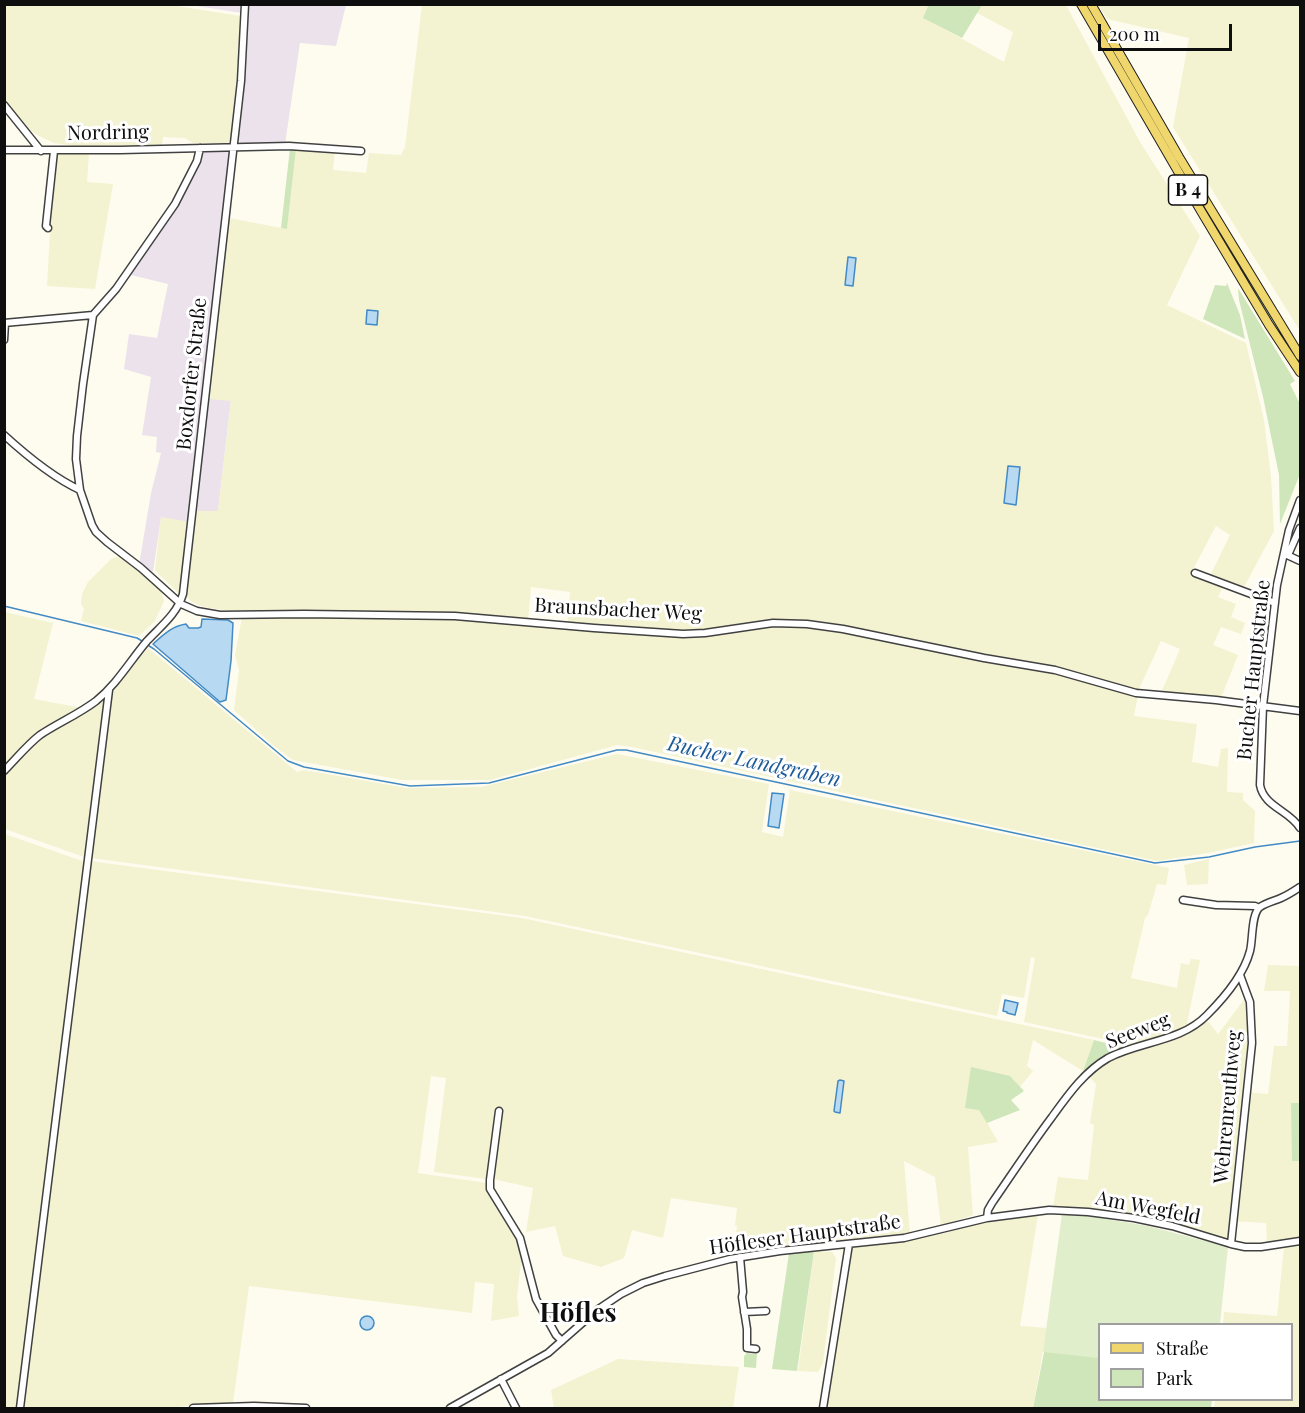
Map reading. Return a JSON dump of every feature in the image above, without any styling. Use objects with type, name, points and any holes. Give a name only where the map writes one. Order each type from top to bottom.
[{"type":"main road","name":"B 4","points":[[1081,4],[1200,211],[1300,372]]},
{"type":"main road","name":"B 4","points":[[1091,4],[1179,157],[1300,356]]},
{"type":"street","name":"Boxdorfer Straße","points":[[180,604],[192,519],[242,81],[246,4]]},
{"type":"street","name":"Nordring","points":[[4,105],[41,151],[234,147]]},
{"type":"street","points":[[234,147],[289,146],[361,151]]},
{"type":"street","points":[[4,771],[40,735],[82,710],[109,689],[180,604],[141,568],[96,532],[80,490],[76,459],[77,436],[93,315],[117,289],[174,204],[198,161],[200,148]]},
{"type":"street","points":[[4,150],[41,151]]},
{"type":"street","points":[[48,228],[46,226],[54,151]]},
{"type":"street","points":[[4,340],[5,323],[93,315]]},
{"type":"street","points":[[4,435],[39,464],[70,486],[80,490]]},
{"type":"street","name":"Bucher Hauptstraße","points":[[1300,500],[1289,530],[1275,603],[1263,706],[1261,750],[1261,791],[1269,802],[1290,816],[1300,828]]},
{"type":"street","name":"Bucher Hauptstraße","points":[[1286,554],[1300,528]]},
{"type":"street","points":[[1286,554],[1300,561]]},
{"type":"street","points":[[1195,573],[1275,603]]},
{"type":"street","name":"Braunsbacher Weg","points":[[180,604],[197,611],[220,615],[455,616],[676,634],[705,633],[773,623],[807,624],[843,628],[984,658],[1055,670],[1136,693],[1300,711]]},
{"type":"street","points":[[20,1408],[109,689]]},
{"type":"street","points":[[1183,900],[1259,908],[1300,887]]},
{"type":"street","name":"Seeweg","points":[[987,1218],[992,1203],[1031,1145],[1069,1092],[1087,1073],[1108,1059],[1131,1049],[1176,1035],[1197,1024],[1208,1014],[1240,975],[1250,952],[1255,914],[1259,908]]},
{"type":"street","name":"Wehrenreuthweg","points":[[1232,1244],[1252,1043],[1250,1002],[1240,975]]},
{"type":"street","points":[[499,1111],[490,1189],[520,1238],[536,1299],[556,1335],[562,1341]]},
{"type":"street","name":"Am Wegfeld","points":[[987,1218],[1041,1210],[1097,1212],[1172,1226],[1232,1244],[1255,1247],[1300,1241]]},
{"type":"street","name":"Höfleser Hauptstraße","points":[[450,1408],[548,1353],[597,1310],[616,1296],[634,1287],[687,1270],[740,1257],[904,1238],[987,1218]]},
{"type":"street","points":[[823,1408],[849,1244]]},
{"type":"street","points":[[740,1257],[747,1348],[756,1348]]},
{"type":"street","points":[[744,1312],[766,1311]]},
{"type":"street","points":[[501,1379],[516,1408]]},
{"type":"street","points":[[193,1408],[262,1406],[306,1408]]},
{"type":"shaded area","points":[[190,5],[346,5],[336,46],[300,43],[285,144],[241,144],[238,139],[244,91],[246,17],[242,13]]},
{"type":"shaded area","points":[[204,150],[232,150],[205,398],[231,400],[218,511],[195,511],[190,522],[161,518],[153,572],[139,565],[151,493],[161,453],[156,452],[157,437],[142,435],[151,377],[124,369],[129,334],[157,338],[168,284],[131,275]]},
{"type":"green space","points":[[929,4],[982,5],[962,38],[923,18]]},
{"type":"green space","points":[[5,5],[171,5],[240,16],[231,139],[228,143],[193,143],[185,138],[163,137],[162,145],[81,147],[54,143],[39,136],[22,125],[5,102]]},
{"type":"green space","points":[[422,5],[929,5],[924,18],[1004,62],[1013,32],[977,13],[982,5],[1066,5],[1140,142],[1200,236],[1167,305],[1246,343],[1264,420],[1271,477],[1274,531],[1243,589],[1210,576],[1230,535],[1216,526],[1191,573],[1224,585],[1218,597],[1236,604],[1231,617],[1245,623],[1241,634],[1221,627],[1213,645],[1238,655],[1221,698],[1161,693],[1180,649],[1161,641],[1139,689],[1134,716],[1197,724],[1192,762],[1218,767],[1221,749],[1228,748],[1227,792],[1243,793],[1243,800],[1255,811],[1254,843],[1157,861],[617,745],[490,780],[402,780],[293,760],[234,710],[239,670],[235,655],[242,617],[438,618],[567,628],[570,592],[531,587],[528,620],[390,613],[231,611],[203,607],[187,597],[195,511],[218,511],[231,401],[209,399],[229,218],[287,229],[296,149],[335,151],[333,170],[366,173],[369,153],[401,155],[405,147]]},
{"type":"green space","points":[[1083,5],[1088,5],[1300,360],[1300,365],[1271,323]]},
{"type":"green space","points":[[1098,5],[1300,5],[1300,331],[1173,127],[1189,38],[1107,19]]},
{"type":"green space","points":[[290,148],[296,149],[287,229],[281,228]]},
{"type":"green space","points":[[89,153],[87,182],[113,184],[95,289],[47,286],[58,154]]},
{"type":"green space","points":[[1227,283],[1240,315],[1245,339],[1203,319],[1215,285],[1226,286]]},
{"type":"green space","points":[[1238,288],[1295,381],[1290,384],[1300,404],[1300,474],[1280,524],[1279,475]]},
{"type":"green space","points":[[161,517],[190,522],[181,592],[178,593],[155,570]]},
{"type":"green space","points":[[120,556],[152,581],[161,591],[164,601],[155,621],[139,636],[81,621],[84,609],[81,604],[82,594],[88,582],[111,559]]},
{"type":"green space","points":[[5,612],[53,623],[34,699],[82,708],[42,728],[5,766]]},
{"type":"green space","points":[[148,648],[297,772],[304,770],[407,788],[481,787],[617,754],[769,784],[762,832],[783,837],[790,790],[1169,868],[1166,885],[1157,884],[1148,915],[1145,918],[1131,978],[1177,988],[1181,963],[1189,965],[1191,959],[1200,960],[1186,1028],[1131,1045],[1024,1022],[1035,958],[1031,957],[1024,998],[1002,994],[997,1016],[525,916],[84,857],[5,829],[5,775],[41,738],[84,713],[114,688]]},
{"type":"green space","points":[[5,834],[85,862],[17,1408],[5,1408]]},
{"type":"green space","points":[[1209,859],[1208,884],[1187,885],[1184,865]]},
{"type":"green space","points":[[89,861],[522,918],[1094,1040],[1083,1071],[1033,1040],[1027,1066],[1033,1071],[1020,1087],[1010,1076],[980,1110],[998,1142],[968,1147],[973,1215],[941,1226],[935,1177],[904,1161],[910,1234],[790,1246],[733,1256],[737,1208],[671,1198],[663,1238],[632,1230],[624,1258],[601,1267],[563,1256],[555,1226],[526,1232],[533,1188],[493,1179],[502,1108],[498,1108],[490,1175],[486,1179],[434,1172],[446,1078],[431,1076],[418,1173],[487,1183],[519,1240],[524,1256],[517,1297],[519,1316],[491,1321],[494,1284],[475,1282],[472,1313],[249,1286],[233,1403],[171,1408],[22,1408]]},
{"type":"green space","points":[[1268,965],[1300,966],[1300,1103],[1292,1103],[1292,1161],[1300,1161],[1300,1237],[1267,1243],[1266,1223],[1232,1221],[1230,1237],[1224,1238],[1178,1225],[1101,1211],[1053,1207],[1058,1177],[1088,1180],[1094,1125],[1090,1123],[1096,1084],[1088,1075],[1115,1058],[1188,1033],[1206,1019],[1218,1034],[1246,997],[1249,1032],[1245,1092],[1268,1094],[1274,1046],[1287,1046],[1290,991],[1264,991]]},
{"type":"green space","points":[[1094,1040],[1123,1047],[1083,1071]]},
{"type":"green space","points":[[971,1067],[1010,1076],[1024,1091],[1011,1100],[1020,1110],[987,1123],[979,1110],[965,1108]]},
{"type":"green space","points":[[1291,1103],[1300,1103],[1300,1161],[1292,1161]]},
{"type":"green space","points":[[1062,1214],[1148,1226],[1228,1247],[1220,1323],[1098,1323],[1098,1358],[1043,1352]]},
{"type":"green space","points":[[1038,1215],[1020,1326],[1047,1328],[1033,1408],[827,1408],[851,1247],[895,1243],[977,1224]]},
{"type":"green space","points":[[1300,1246],[1300,1408],[1214,1408],[1215,1401],[1293,1401],[1293,1323],[1223,1323],[1224,1312],[1277,1316],[1284,1248]]},
{"type":"green space","points":[[814,1251],[832,1252],[836,1258],[823,1363],[818,1372],[798,1371]]},
{"type":"green space","points":[[814,1251],[797,1371],[772,1369],[789,1253]]},
{"type":"green space","points":[[1046,1342],[1098,1353],[1098,1401],[1212,1401],[1211,1408],[1033,1408]]},
{"type":"green space","points":[[747,1353],[757,1354],[756,1368],[744,1367],[744,1356]]},
{"type":"green space","points":[[618,1359],[739,1367],[733,1408],[554,1408],[551,1390]]},
{"type":"water","points":[[848,257],[856,258],[853,286],[845,285]]},
{"type":"water","points":[[367,310],[378,311],[377,325],[366,324]]},
{"type":"water","points":[[1008,466],[1020,467],[1016,505],[1004,503]]},
{"type":"water","points":[[202,619],[228,620],[233,623],[226,700],[220,702],[153,644],[176,627],[186,624],[189,628],[201,627]]},
{"type":"water","points":[[772,793],[784,794],[779,828],[768,826]]},
{"type":"water","points":[[1005,1000],[1018,1003],[1015,1015],[1003,1011]]},
{"type":"water","points":[[840,1080],[844,1081],[840,1113],[834,1111]]},
{"type":"water","points":[[367,1316],[372,1318],[374,1323],[372,1328],[367,1330],[362,1328],[360,1323],[362,1318]]},
{"type":"waterway","name":"Bucher Landgraben","points":[[4,606],[142,641]]},
{"type":"waterway","name":"Bucher Landgraben","points":[[146,644],[288,761],[304,767],[410,786],[489,783],[617,750],[626,750],[1155,863],[1209,857],[1255,847],[1300,841]]},
{"type":"district","name":"Höfles","points":[[578,1314]]}]
